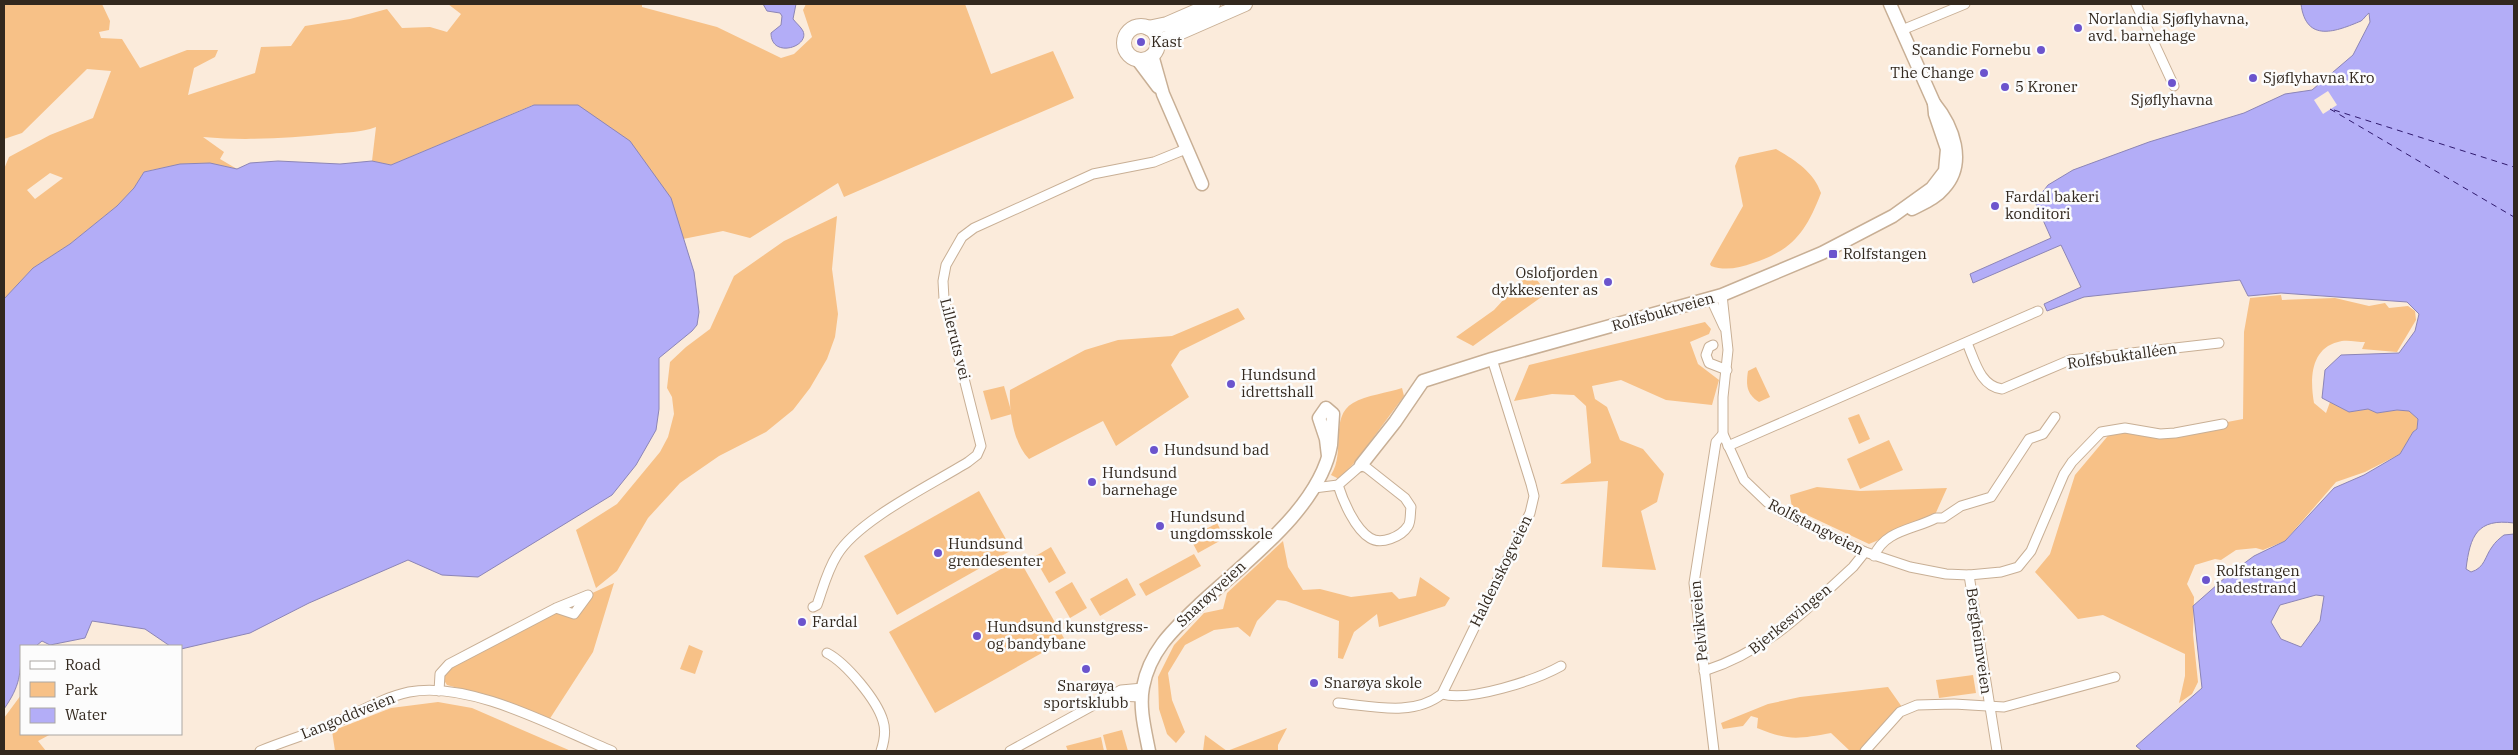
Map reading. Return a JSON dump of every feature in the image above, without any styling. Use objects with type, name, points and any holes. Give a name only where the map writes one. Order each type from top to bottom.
[{"type":"main road","points":[[1212,4],[1167,24],[1148,28],[1134,28],[1126,36],[1126,50],[1137,59],[1146,59],[1165,39],[1245,4]]},
{"type":"main road","points":[[1148,28],[1154,33],[1155,50]]},
{"type":"street","name":"Rolfsbuktveien","points":[[1361,465],[1424,381],[1492,359],[1716,297],[1842,244],[1893,216],[1906,212],[1936,196],[1947,185],[1953,173],[1956,157],[1955,144],[1941,112],[1934,103],[1890,4]]},
{"type":"street","points":[[1902,30],[1965,4]]},
{"type":"street","points":[[2136,4],[2174,86]]},
{"type":"street","points":[[1155,50],[1163,94],[1202,184]]},
{"type":"street","points":[[1137,59],[1163,94]]},
{"type":"street","name":"Lilleruts vei","points":[[813,607],[817,605],[830,569],[849,540],[889,511],[968,462],[977,455],[981,446],[944,299],[943,282],[946,265],[962,237],[986,221],[1093,174],[1114,169],[1134,168],[1186,149]]},
{"type":"street","name":"Rolfstangveien","points":[[1716,297],[1728,350],[1723,397],[1723,434],[1744,480],[1767,502],[1819,531],[1874,556],[1910,567],[1946,574],[1970,575],[2008,571],[2018,567],[2032,551],[2064,474],[2072,462],[2101,432],[2114,428],[2160,434],[2223,424]]},
{"type":"street","points":[[1728,446],[2038,311]]},
{"type":"street","name":"Rolfsbuktalléen","points":[[1967,343],[1983,380],[1991,386],[2002,389],[2070,360],[2219,343]]},
{"type":"street","points":[[1713,345],[1709,347],[1706,355],[1709,363],[1727,370]]},
{"type":"street","name":"Haldenskogveien","points":[[1442,694],[1530,513],[1534,496],[1492,359]]},
{"type":"street","name":"Rolfstangveien","points":[[1874,556],[1879,545],[1887,537],[1936,518],[1943,518],[1967,503],[1991,497],[2029,439],[2043,434],[2055,416]]},
{"type":"street","name":"Snarøyveien","points":[[1149,751],[1143,717],[1142,692],[1153,656],[1170,633],[1279,530],[1314,488],[1329,449],[1327,423]]},
{"type":"street","name":"Pelvikveien","points":[[1714,751],[1696,607],[1695,569],[1716,442],[1723,434]]},
{"type":"street","points":[[1314,488],[1338,485],[1361,465],[1386,482],[1404,498],[1411,508],[1409,526],[1398,536],[1386,540],[1371,539],[1363,532],[1343,502],[1338,485]]},
{"type":"street","name":"Bjerkesvingen","points":[[1704,671],[1732,662],[1766,642],[1853,566],[1865,552]]},
{"type":"street","name":"Bergheimveien","points":[[1970,575],[1988,708],[1997,751]]},
{"type":"street","points":[[440,691],[440,674],[449,664],[556,608]]},
{"type":"street","points":[[827,653],[842,664],[876,704],[884,722],[884,740],[881,751]]},
{"type":"street","points":[[1338,703],[1399,709],[1431,702],[1442,694],[1453,697],[1502,688],[1542,677],[1561,666]]},
{"type":"street","name":"Bergheimveien","points":[[1865,751],[1900,712],[1906,708],[1929,704],[1988,708],[2004,707],[2114,677]]},
{"type":"street","points":[[1010,751],[1127,688],[1142,692]]},
{"type":"street","name":"Langoddveien","points":[[260,751],[327,726],[395,696],[410,692],[440,691],[496,703],[612,751]]},
{"type":"green space","points":[[4,4],[102,4],[110,21],[109,30],[99,32],[101,38],[122,39],[140,68],[187,50],[218,50],[215,57],[194,68],[188,95],[255,73],[261,47],[291,46],[305,26],[350,19],[387,9],[402,28],[430,27],[447,32],[461,14],[448,4],[642,4],[642,7],[717,27],[781,58],[794,54],[812,37],[803,10],[806,4],[965,4],[991,74],[1053,51],[1074,98],[844,197],[838,183],[750,238],[723,231],[683,239],[671,198],[533,105],[391,165],[372,161],[376,127],[353,132],[283,138],[235,139],[203,137],[224,152],[220,159],[237,169],[212,164],[190,164],[169,166],[144,172],[134,188],[117,206],[70,244],[33,268],[4,299],[4,169],[9,157],[50,135],[93,118],[111,71],[87,69],[22,133],[4,139]],"holes":[[[50,173],[63,178],[35,199],[27,190]]]},
{"type":"green space","points":[[1776,149],[1803,167],[1818,186],[1821,193],[1810,219],[1796,238],[1767,258],[1748,265],[1732,268],[1711,266],[1710,264],[1743,206],[1735,166],[1739,157]]},
{"type":"green space","points":[[837,216],[832,269],[838,314],[835,337],[827,359],[810,388],[793,410],[766,432],[719,456],[680,483],[648,518],[617,571],[596,588],[576,530],[617,504],[660,452],[668,437],[674,414],[672,397],[667,388],[670,362],[710,329],[734,276],[784,241]]},
{"type":"green space","points":[[1530,271],[1547,293],[1473,346],[1456,337],[1494,310]]},
{"type":"green space","points":[[2281,295],[2282,300],[2335,298],[2369,306],[2385,303],[2389,308],[2408,306],[2415,311],[2416,320],[2397,352],[2362,349],[2365,342],[2338,342],[2322,351],[2317,358],[2312,375],[2312,385],[2314,403],[2326,413],[2330,402],[2349,412],[2368,409],[2377,413],[2397,410],[2409,411],[2418,419],[2417,429],[2413,432],[2400,454],[2365,472],[2336,482],[2285,541],[2263,550],[2256,548],[2236,550],[2221,560],[2215,559],[2195,565],[2187,584],[2194,597],[2193,634],[2198,682],[2192,694],[2179,703],[2185,676],[2185,654],[2103,615],[2078,619],[2035,572],[2050,554],[2075,475],[2112,431],[2170,433],[2243,419],[2244,332],[2250,298]]},
{"type":"green space","points":[[1238,308],[1245,319],[1180,351],[1171,365],[1189,397],[1116,446],[1103,421],[1029,459],[1024,452],[1013,426],[1010,390],[1085,350],[1118,340],[1172,336]]},
{"type":"green space","points":[[1705,322],[1711,329],[1709,334],[1690,342],[1698,364],[1719,380],[1712,405],[1666,400],[1621,380],[1592,386],[1595,399],[1607,407],[1620,440],[1643,449],[1664,474],[1657,502],[1641,511],[1656,570],[1602,567],[1608,481],[1560,484],[1591,463],[1586,406],[1574,395],[1552,394],[1514,401],[1529,365]]},
{"type":"green space","points":[[1756,367],[1770,397],[1759,402],[1749,392],[1747,384],[1748,371]]},
{"type":"green space","points":[[1004,386],[1012,414],[991,420],[983,391]]},
{"type":"green space","points":[[1402,388],[1404,396],[1356,461],[1339,479],[1331,475],[1337,456],[1339,426],[1346,409],[1364,398]]},
{"type":"green space","points":[[1859,414],[1870,439],[1859,444],[1848,418]]},
{"type":"green space","points":[[1889,440],[1903,470],[1860,489],[1847,459]]},
{"type":"green space","points":[[1817,487],[1860,491],[1947,488],[1934,517],[1869,544],[1792,508],[1790,495]]},
{"type":"green space","name":"Hundsund grendesenter","points":[[979,491],[1012,550],[897,615],[864,556]]},
{"type":"green space","points":[[1217,523],[1225,538],[1198,553],[1190,538]]},
{"type":"green space","points":[[1283,541],[1288,567],[1303,590],[1320,589],[1351,597],[1392,592],[1399,599],[1416,596],[1420,577],[1450,598],[1445,606],[1379,627],[1377,614],[1354,632],[1343,659],[1338,658],[1339,621],[1286,601],[1277,600],[1257,621],[1250,637],[1238,627],[1214,630],[1185,645],[1168,673],[1172,700],[1185,732],[1176,743],[1167,734],[1159,709],[1158,677],[1174,645],[1204,613],[1223,609],[1227,593]]},
{"type":"green space","points":[[1051,547],[1066,573],[1049,583],[1034,557]]},
{"type":"green space","points":[[1194,554],[1201,566],[1146,596],[1139,584]]},
{"type":"green space","name":"Hundsund kunstgress- og bandybane","points":[[1019,559],[1065,640],[935,713],[889,632]]},
{"type":"green space","points":[[1127,578],[1136,595],[1100,616],[1090,599]]},
{"type":"green space","points":[[1072,582],[1087,608],[1070,618],[1055,592]]},
{"type":"green space","points":[[614,583],[593,652],[549,720],[488,696],[447,685],[442,677],[449,664],[556,608],[574,614],[588,595]]},
{"type":"green space","points":[[689,645],[703,651],[695,674],[680,669]]},
{"type":"green space","points":[[1973,675],[1976,693],[1939,698],[1936,680]]},
{"type":"green space","points":[[1888,687],[1902,707],[1861,751],[1850,751],[1831,733],[1793,738],[1777,735],[1757,728],[1758,718],[1751,716],[1743,726],[1723,729],[1721,723],[1768,704],[1800,697]]},
{"type":"green space","points":[[20,696],[20,735],[49,735],[38,741],[46,751],[4,751],[4,718]]},
{"type":"green space","points":[[438,702],[472,708],[571,751],[335,751],[332,731],[391,708]]},
{"type":"green space","points":[[1287,728],[1278,745],[1278,751],[1227,751]]},
{"type":"green space","points":[[1122,730],[1128,751],[1107,751],[1103,735]]},
{"type":"green space","points":[[1205,735],[1227,751],[1203,751]]},
{"type":"green space","points":[[1101,737],[1104,751],[1068,751],[1066,746]]},
{"type":"water","points":[[763,4],[796,4],[793,19],[803,31],[804,37],[801,42],[790,48],[777,46],[773,41],[771,33],[781,25],[782,16],[780,13],[767,11]]},
{"type":"water","points":[[2301,4],[2514,4],[2514,523],[2491,523],[2478,532],[2470,547],[2466,569],[2471,572],[2479,568],[2498,540],[2504,535],[2514,534],[2514,751],[2142,751],[2136,746],[2202,688],[2193,606],[2227,576],[2254,556],[2285,541],[2334,488],[2364,475],[2400,454],[2413,432],[2417,429],[2418,419],[2409,411],[2397,410],[2377,413],[2368,409],[2349,412],[2322,398],[2325,370],[2341,355],[2399,353],[2415,331],[2419,314],[2407,302],[2281,293],[2248,296],[2240,280],[2084,297],[2047,311],[2044,304],[2081,287],[2061,245],[1973,283],[1970,274],[2051,238],[2035,202],[2048,185],[2073,170],[2149,142],[2244,113],[2285,94],[2312,90],[2353,55],[2370,22],[2369,13],[2361,21],[2352,25],[2333,31],[2324,31],[2316,30],[2309,25],[2304,17]],"holes":[[[2316,595],[2324,596],[2320,621],[2301,647],[2281,639],[2271,622],[2280,605]]]},
{"type":"water","points":[[534,105],[578,105],[630,141],[671,198],[694,272],[699,312],[697,325],[692,331],[659,358],[659,409],[656,430],[636,465],[612,495],[478,577],[442,575],[408,560],[309,603],[250,633],[182,649],[182,645],[169,645],[145,629],[92,621],[85,638],[50,645],[42,641],[37,645],[20,645],[18,679],[4,709],[4,299],[33,268],[70,244],[117,206],[134,188],[144,172],[180,164],[210,163],[237,169],[250,163],[278,161],[340,164],[372,161],[391,165]]},
{"type":"pier","points":[[2328,91],[2337,105],[2323,114],[2314,100]]},
{"type":"ferry route","points":[[2330,109],[2514,217]]},
{"type":"ferry route","points":[[2334,110],[2514,167]]},
{"type":"place","name":"Norlandia Sjøflyhavna, avd. barnehage","points":[[2078,28]]},
{"type":"place","name":"Kast","points":[[1141,42]]},
{"type":"place","name":"Scandic Fornebu","points":[[2041,50]]},
{"type":"place","name":"The Change","points":[[1984,73]]},
{"type":"place","name":"Sjøflyhavna Kro","points":[[2253,78]]},
{"type":"place","name":"Sjøflyhavna","points":[[2172,83]]},
{"type":"place","name":"5 Kroner","points":[[2005,87]]},
{"type":"place","name":"Fardal bakeri konditori","points":[[1995,206]]},
{"type":"place","name":"Rolfstangen","points":[[1833,254]]},
{"type":"place","name":"Oslofjorden dykkesenter as","points":[[1608,282]]},
{"type":"place","name":"Hundsund idrettshall","points":[[1231,384]]},
{"type":"place","name":"Hundsund bad","points":[[1154,450]]},
{"type":"place","name":"Hundsund barnehage","points":[[1092,482]]},
{"type":"place","name":"Hundsund ungdomsskole","points":[[1160,526]]},
{"type":"place","name":"Hundsund grendesenter","points":[[938,553]]},
{"type":"place","name":"Rolfstangen badestrand","points":[[2206,580]]},
{"type":"place","name":"Fardal","points":[[802,622]]},
{"type":"place","name":"Hundsund kunstgress- og bandybane","points":[[977,636]]},
{"type":"place","name":"Snarøya sportsklubb","points":[[1086,669]]},
{"type":"place","name":"Snarøya skole","points":[[1314,683]]}]
